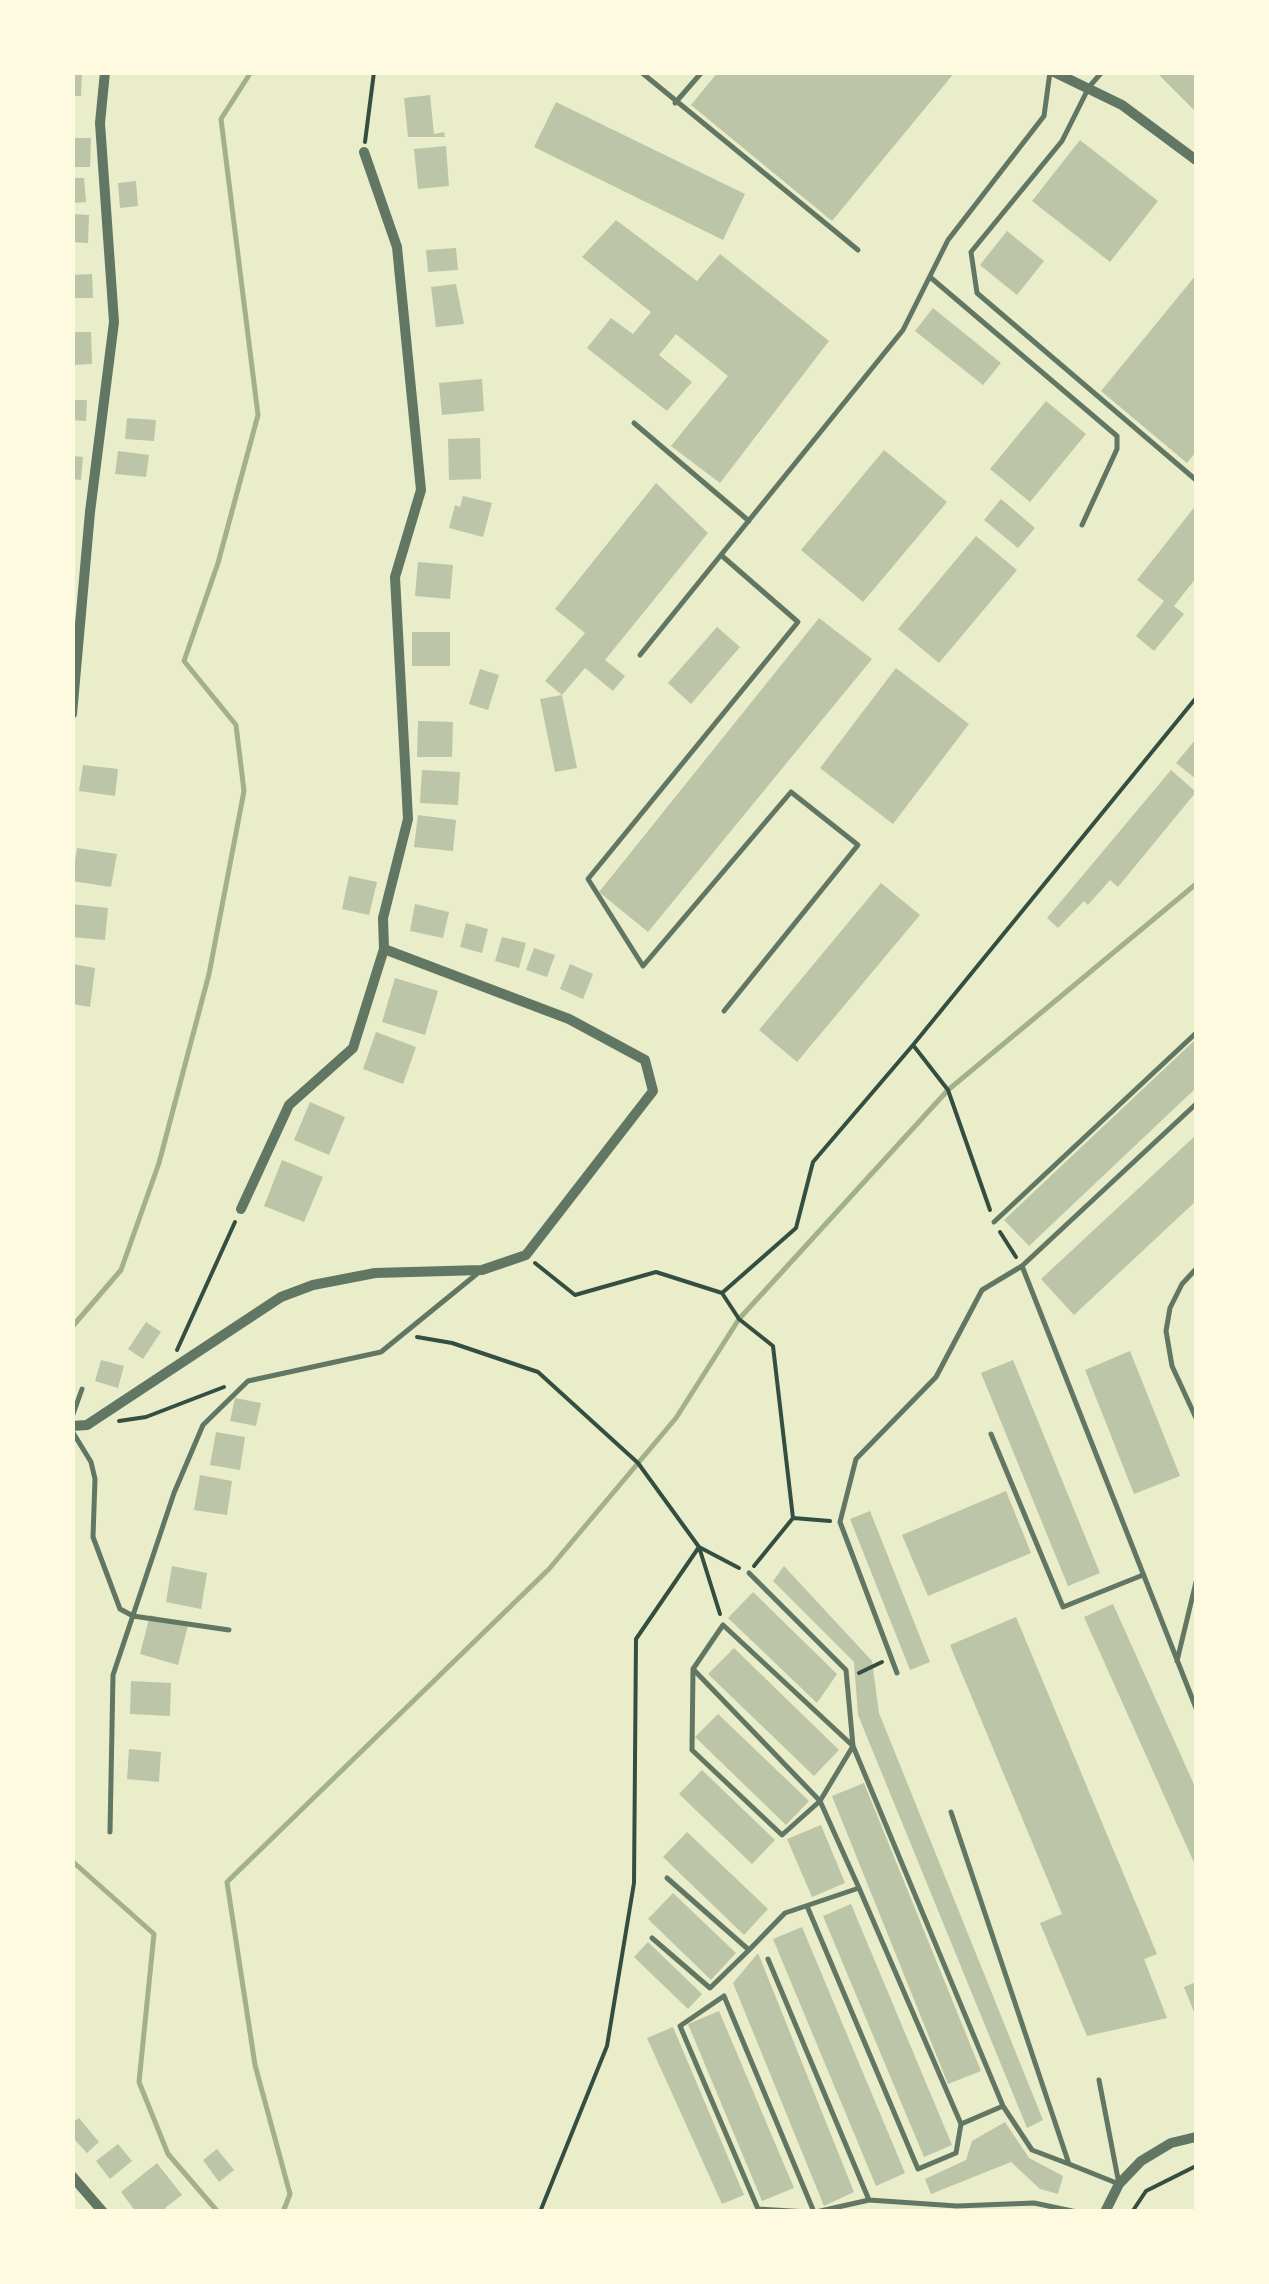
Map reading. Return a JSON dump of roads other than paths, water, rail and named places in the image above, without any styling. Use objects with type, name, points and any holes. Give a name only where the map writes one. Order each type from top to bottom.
[{"type":"street","points":[[72,714],[90,512],[114,322],[100,122],[105,72]]},
{"type":"street","points":[[1052,72],[1089,86],[1196,160]]},
{"type":"street","points":[[241,1208],[288,1105],[353,1048],[384,949],[382,918],[408,819],[395,577],[421,490],[397,247],[364,152]]},
{"type":"street","points":[[72,1429],[87,1425],[281,1297],[313,1285],[375,1273],[482,1270],[526,1255],[652,1090],[645,1060],[569,1018],[384,949]]},
{"type":"street","points":[[1104,2212],[1119,2184],[1141,2161],[1171,2143],[1196,2137]]},
{"type":"street","points":[[72,2176],[103,2212]]},
{"type":"lane","points":[[641,72],[858,250]]},
{"type":"lane","points":[[675,103],[702,72]]},
{"type":"lane","points":[[640,654],[904,330],[948,240],[1039,125],[1051,95],[1052,72]]},
{"type":"lane","points":[[1102,72],[1089,86],[1062,141],[971,252],[977,293],[1196,480]]},
{"type":"lane","points":[[930,277],[1117,436],[1118,449],[1082,525]]},
{"type":"lane","points":[[634,424],[749,521]]},
{"type":"lane","points":[[721,555],[798,622],[588,880],[643,966],[792,792],[858,845],[724,1011]]},
{"type":"lane","points":[[994,1222],[1196,1032]]},
{"type":"lane","points":[[897,1673],[840,1522],[856,1459],[936,1377],[982,1290],[1022,1266],[1196,1104]]},
{"type":"lane","points":[[1022,1266],[1196,1708]]},
{"type":"lane","points":[[1196,1269],[1182,1284],[1170,1308],[1166,1331],[1172,1366],[1196,1418]]},
{"type":"lane","points":[[110,1832],[113,1675],[174,1493],[204,1425],[248,1381],[381,1352],[482,1270]]},
{"type":"lane","points":[[72,1417],[82,1389]]},
{"type":"lane","points":[[72,1429],[95,1479],[93,1537],[120,1610],[133,1616],[228,1630]]},
{"type":"lane","points":[[991,1434],[1063,1607],[1143,1575]]},
{"type":"lane","points":[[749,1573],[846,1670],[853,1746],[1004,2106],[1032,2150],[1119,2184]]},
{"type":"lane","points":[[1177,1662],[1196,1582]]},
{"type":"lane","points":[[723,1625],[853,1746],[820,1800],[782,1835],[692,1750],[693,1669],[723,1625]]},
{"type":"lane","points":[[693,1669],[820,1800],[960,2124],[956,2153],[918,2168],[807,1906]]},
{"type":"lane","points":[[951,1812],[1069,2164]]},
{"type":"lane","points":[[667,1878],[749,1950]]},
{"type":"lane","points":[[652,1938],[710,1988],[784,1913],[859,1888]]},
{"type":"lane","points":[[768,1959],[869,2200]]},
{"type":"lane","points":[[812,2212],[724,1996],[680,2026],[758,2209],[812,2212],[869,2200],[957,2206],[1034,2203],[1077,2212]]},
{"type":"lane","points":[[1099,2080],[1119,2184]]},
{"type":"lane","points":[[960,2124],[1004,2106]]},
{"type":"waterway","points":[[72,1327],[121,1270],[159,1163],[209,974],[244,791],[236,725],[184,661],[218,563],[258,415],[221,119],[251,72]]},
{"type":"waterway","points":[[283,2212],[290,2194],[255,2065],[227,1882],[549,1569],[676,1418],[739,1319],[948,1090],[1196,884]]},
{"type":"waterway","points":[[72,1861],[154,1934],[139,2082],[168,2154],[218,2212]]}]
